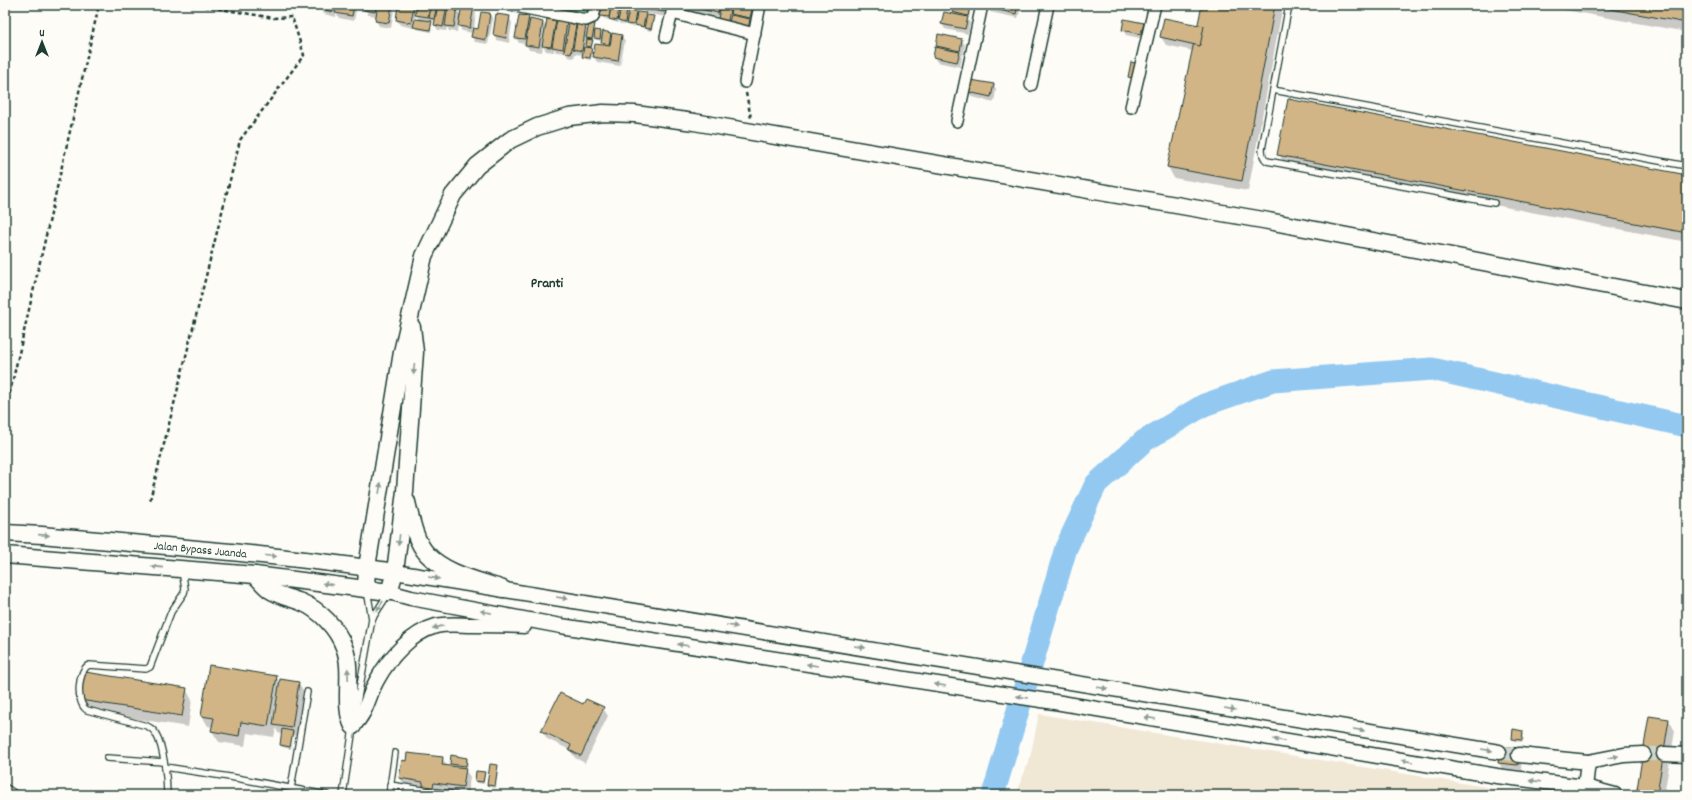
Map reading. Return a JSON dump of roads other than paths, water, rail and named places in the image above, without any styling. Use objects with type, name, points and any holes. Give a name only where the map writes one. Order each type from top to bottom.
[{"type":"main road","points":[[366,588],[367,567],[402,352],[424,256],[453,195],[477,166],[510,140],[537,127],[569,117],[603,113],[635,114],[753,132],[1263,220],[1687,301]]},
{"type":"main road","points":[[389,592],[395,572],[404,491],[415,352],[410,316]]},
{"type":"main road","points":[[404,491],[409,514],[418,540],[426,553],[438,564],[452,571],[503,589]]},
{"type":"main road","name":"Jalan Bypass Juanda","points":[[5,533],[284,557],[367,567],[395,572]]},
{"type":"main road","name":"Jalan Bypass Juanda","points":[[5,555],[125,563],[182,570],[255,575],[389,592]]},
{"type":"main road","points":[[255,575],[272,591],[303,603],[314,610],[332,625],[340,637],[348,659],[349,711],[353,726]]},
{"type":"street","points":[[510,5],[586,20],[589,20],[595,10]]},
{"type":"street","points":[[746,82],[760,5]]},
{"type":"street","points":[[957,121],[982,5]]},
{"type":"street","points":[[1031,85],[1048,5]]},
{"type":"street","points":[[1131,107],[1155,5]]},
{"type":"street","points":[[666,37],[673,9],[755,34]]},
{"type":"street","points":[[395,572],[1500,752]]},
{"type":"street","points":[[389,592],[411,598],[561,626],[1061,704],[1497,776],[1585,787],[1615,795]]},
{"type":"street","points":[[353,726],[363,714],[376,681],[384,668],[404,644],[422,632],[436,626],[452,624],[561,626]]},
{"type":"street","points":[[1519,755],[1588,762],[1624,755],[1643,754]]},
{"type":"street","points":[[1664,754],[1687,755]]},
{"type":"street","points":[[1585,787],[1588,762]]},
{"type":"lane","points":[[1289,5],[1262,149],[1263,156],[1267,161],[1494,203]]},
{"type":"lane","points":[[1273,90],[1687,166]]},
{"type":"lane","points":[[167,795],[164,765],[159,741],[154,730],[147,726],[87,710],[79,701],[79,694],[82,671],[89,665],[146,669],[150,667],[171,612],[184,593],[185,589],[182,570]]},
{"type":"lane","points":[[343,795],[353,726],[372,619],[366,588]]},
{"type":"lane","points":[[372,619],[389,592]]},
{"type":"lane","points":[[291,788],[307,692]]},
{"type":"lane","points":[[389,795],[396,753]]},
{"type":"lane","points":[[107,758],[164,765],[327,795]]},
{"type":"lane","points":[[390,785],[455,795]]},
{"type":"lane","points":[[5,787],[17,795]]},
{"type":"waterway","points":[[993,795],[1066,548],[1096,484],[1144,441],[1204,405],[1273,381],[1432,369],[1687,426]]},
{"type":"tunnel","points":[[1499,752],[1519,755]]},
{"type":"tunnel","points":[[1643,754],[1664,754]]},
{"type":"district","name":"Pranti","points":[[547,282]]}]
